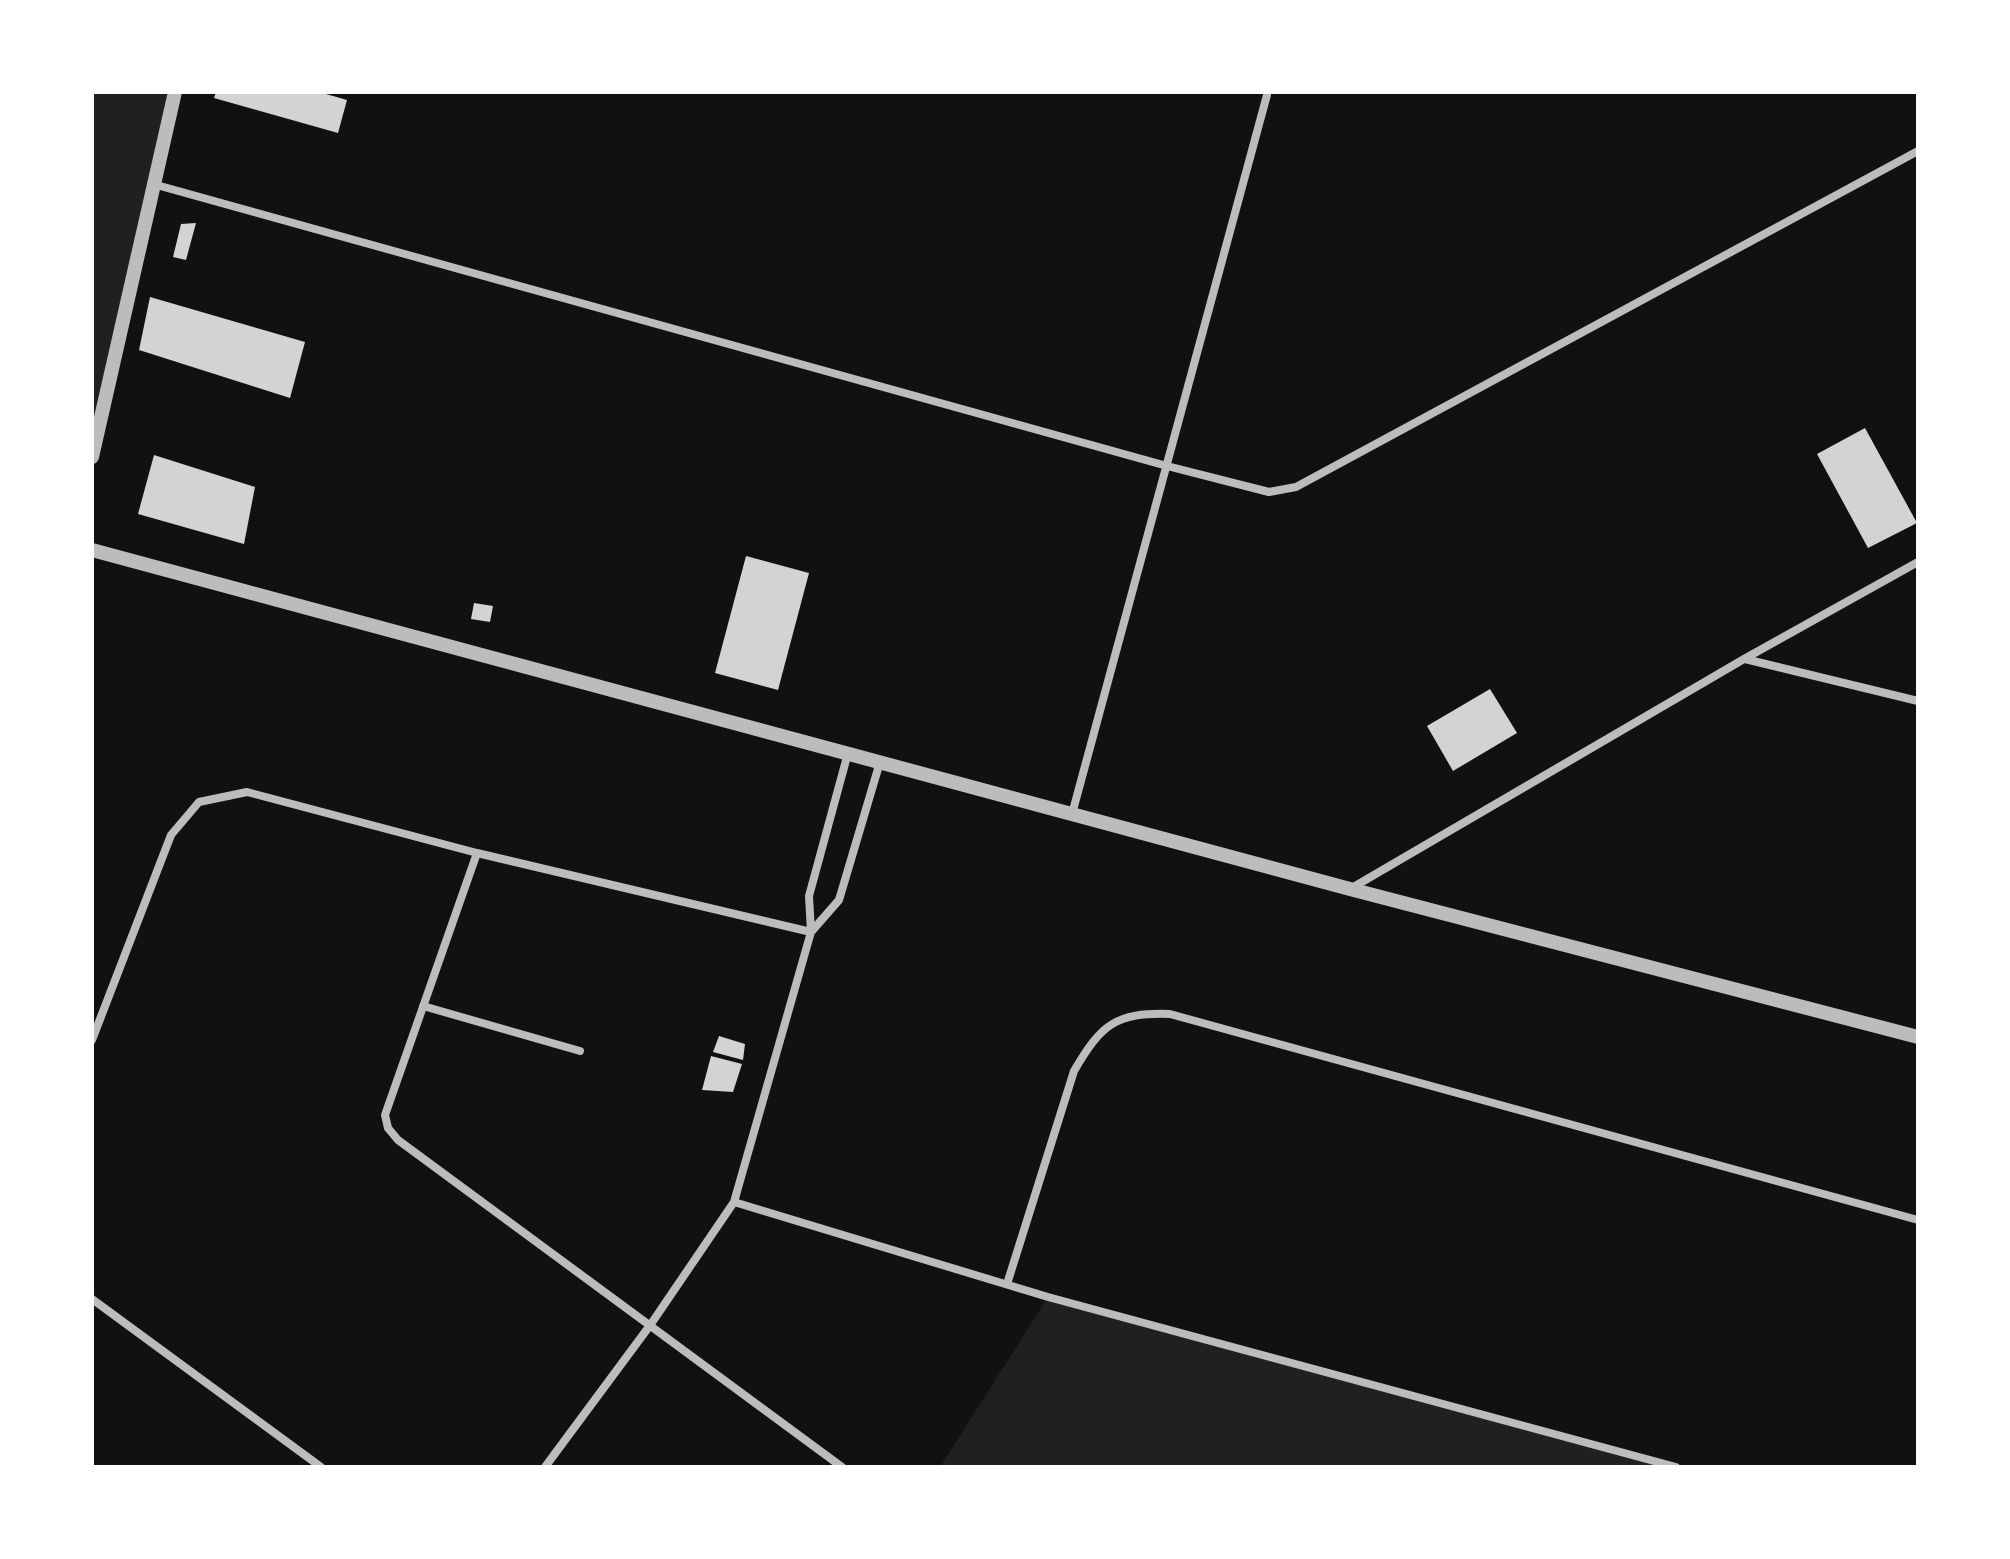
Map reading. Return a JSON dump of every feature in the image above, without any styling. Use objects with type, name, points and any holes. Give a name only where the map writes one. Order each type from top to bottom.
[{"type":"street","points":[[92,457],[175,92]]},
{"type":"street","points":[[1072,814],[1269,93],[1257,92]]},
{"type":"street","points":[[153,184],[1269,492],[1296,487],[1918,151]]},
{"type":"street","points":[[92,550],[1350,889],[1918,1037]]},
{"type":"street","points":[[1350,889],[1744,659],[1918,562]]},
{"type":"street","points":[[1744,659],[1918,701]]},
{"type":"street","points":[[545,1467],[651,1324],[734,1202],[811,932],[809,896],[848,752]]},
{"type":"street","points":[[811,932],[839,900],[880,761]]},
{"type":"street","points":[[92,1040],[171,835],[199,802],[247,792],[477,853],[811,932]]},
{"type":"street","points":[[477,853],[385,1115],[388,1128],[398,1140],[842,1467]]},
{"type":"street","points":[[423,1006],[580,1051]]},
{"type":"street","points":[[1007,1284],[1074,1071],[1092,1039],[1110,1024],[1146,1013],[1170,1014],[1918,1220]]},
{"type":"street","points":[[734,1202],[1007,1284],[1676,1467]]},
{"type":"street","points":[[92,1299],[321,1467]]},
{"type":"shaded area","points":[[92,92],[181,92],[92,463]]},
{"type":"shaded area","points":[[1048,1297],[1676,1467],[940,1467]]},
{"type":"building","points":[[216,92],[319,92],[347,100],[338,133],[214,98]]},
{"type":"building","points":[[196,223],[186,260],[173,257],[181,224]]},
{"type":"building","points":[[150,297],[305,342],[290,398],[139,350]]},
{"type":"building","points":[[1865,428],[1917,523],[1868,548],[1817,454]]},
{"type":"building","points":[[154,455],[255,487],[244,544],[138,514]]},
{"type":"building","points":[[746,556],[809,573],[778,690],[715,673]]},
{"type":"building","points":[[474,603],[493,606],[490,622],[471,619]]},
{"type":"building","points":[[1490,689],[1517,733],[1453,771],[1427,726]]},
{"type":"building","points":[[719,1036],[745,1044],[743,1060],[713,1052]]},
{"type":"building","points":[[711,1056],[742,1064],[733,1092],[702,1090]]}]
